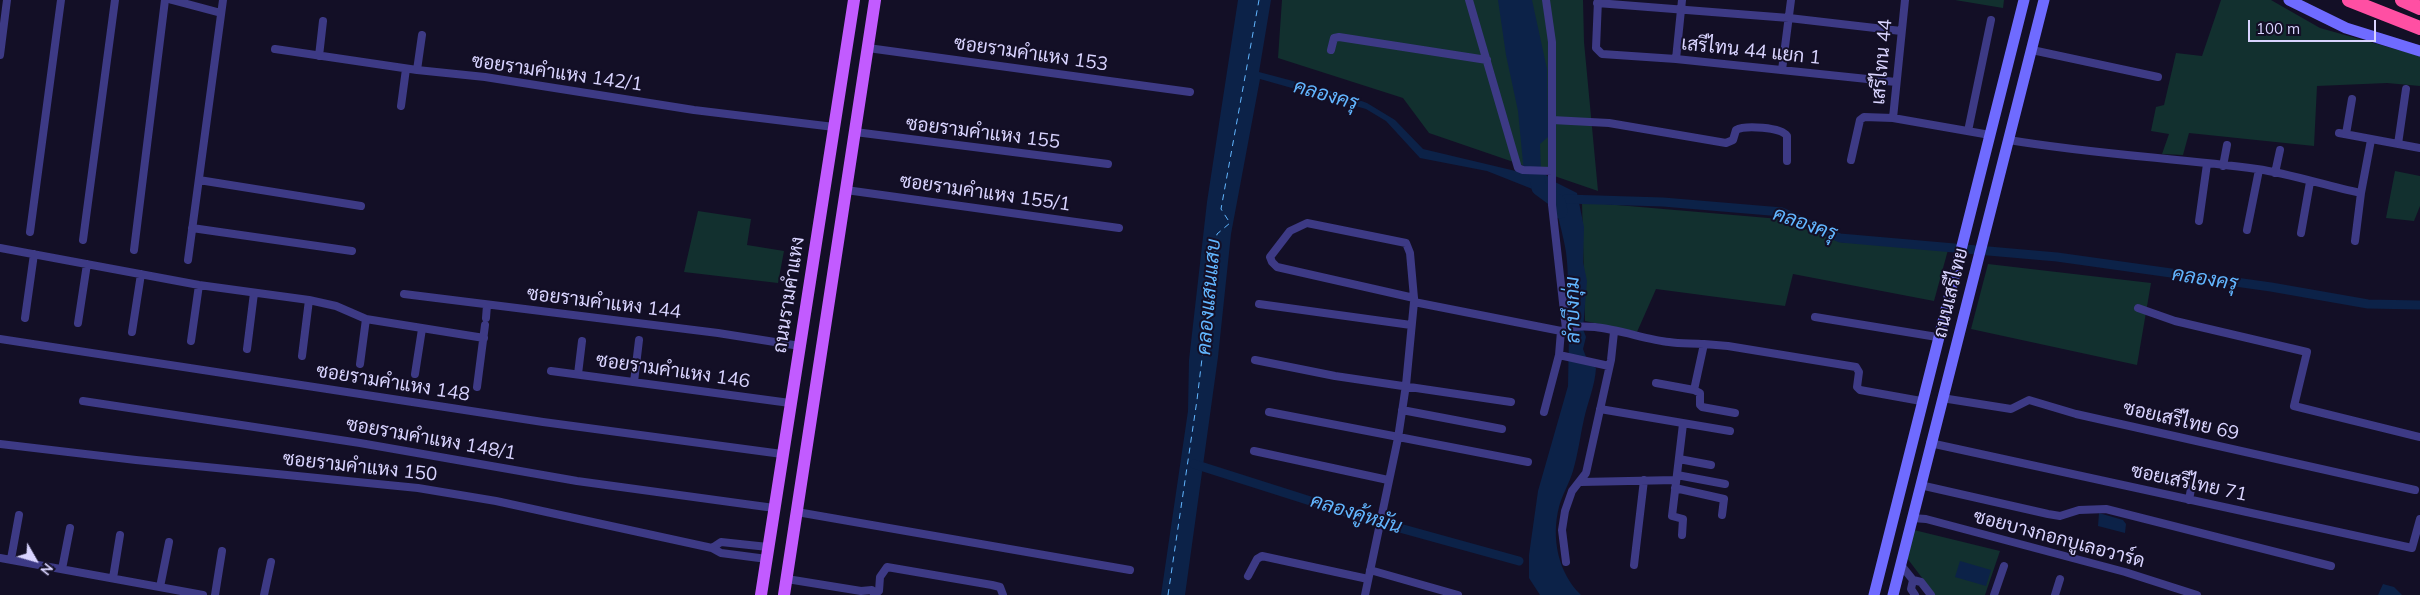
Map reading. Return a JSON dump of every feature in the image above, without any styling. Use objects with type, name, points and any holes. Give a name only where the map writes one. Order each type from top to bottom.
[{"type":"highway","points":[[2349,0],[2420,28]]},
{"type":"highway","points":[[2402,0],[2420,8]]},
{"type":"main road","name":"ถนนรามคำแหง","points":[[761,595],[854,0]]},
{"type":"main road","points":[[784,595],[875,0]]},
{"type":"main road","points":[[2016,0],[2016,35]]},
{"type":"main road","name":"ถนนเสรีไทย","points":[[1874,595],[1937,337],[2024,0]]},
{"type":"main road","name":"ถนนเสรีไทย","points":[[1893,595],[2044,0]]},
{"type":"main road","points":[[2289,0],[2346,28],[2420,51]]},
{"type":"main road","points":[[1894,515],[1912,518]]},
{"type":"street","points":[[0,55],[7,0]]},
{"type":"street","points":[[30,232],[61,0]]},
{"type":"street","points":[[83,240],[115,0]]},
{"type":"street","points":[[134,250],[165,0]]},
{"type":"street","points":[[172,0],[221,13]]},
{"type":"street","points":[[188,260],[223,0]]},
{"type":"street","points":[[1469,0],[1518,168],[1550,172]]},
{"type":"street","points":[[1544,412],[1563,356],[1566,329],[1552,205],[1550,172],[1552,42],[1546,0]]},
{"type":"street","points":[[1676,59],[1682,0]]},
{"type":"street","points":[[1782,70],[1791,0]]},
{"type":"street","name":"เสรีไทน 44","points":[[1905,0],[1893,118],[1990,135]]},
{"type":"street","points":[[1598,1],[1789,18],[1901,31]]},
{"type":"street","name":"เสรีไทน 44 แยก 1","points":[[1598,1],[1596,48],[1602,54],[1676,59],[1896,82]]},
{"type":"street","points":[[1968,131],[1991,20]]},
{"type":"street","points":[[319,56],[322,21]]},
{"type":"street","points":[[417,70],[422,35]]},
{"type":"street","points":[[1331,50],[1334,38],[1339,37],[1488,60]]},
{"type":"street","name":"ซอยรามคำแหง 153","points":[[868,48],[1190,92]]},
{"type":"street","name":"ซอยรามคำแหง 142/1","points":[[275,49],[417,70],[485,77],[694,110],[834,127]]},
{"type":"street","points":[[2032,50],[2158,77]]},
{"type":"street","points":[[401,106],[406,68]]},
{"type":"street","points":[[2398,144],[2406,89]]},
{"type":"street","points":[[2352,99],[2342,134],[2420,148]]},
{"type":"street","points":[[1851,160],[1860,120],[1864,117],[1893,118]]},
{"type":"street","points":[[1552,120],[1609,123],[1726,143],[1733,140],[1736,130],[1743,126],[1780,131],[1787,136],[1787,161]]},
{"type":"street","name":"ซอยรามคำแหง 155","points":[[855,132],[1108,164]]},
{"type":"street","points":[[2008,140],[2069,150],[2127,154],[2259,170],[2361,193]]},
{"type":"street","points":[[2355,241],[2361,193],[2371,140]]},
{"type":"street","points":[[2222,166],[2227,145]]},
{"type":"street","points":[[2275,174],[2280,150]]},
{"type":"street","points":[[2199,221],[2207,164]]},
{"type":"street","points":[[2247,230],[2259,170]]},
{"type":"street","points":[[199,180],[361,206]]},
{"type":"street","points":[[2301,233],[2310,182]]},
{"type":"street","name":"ซอยรามคำแหง 155/1","points":[[846,190],[1119,228]]},
{"type":"street","points":[[1365,595],[1398,438],[1406,385],[1414,300],[1410,253],[1406,243],[1307,223],[1290,230],[1270,256],[1272,262],[1277,267],[1414,300],[1566,329],[1584,325],[1669,342],[1745,348],[1856,367],[1859,372],[1857,387],[1860,390],[1921,401]]},
{"type":"street","points":[[192,228],[352,251]]},
{"type":"street","points":[[0,248],[199,285],[308,300],[336,306],[366,319],[484,338]]},
{"type":"street","points":[[25,318],[34,254]]},
{"type":"street","points":[[78,323],[87,264]]},
{"type":"street","points":[[132,332],[141,274]]},
{"type":"street","points":[[191,341],[199,285]]},
{"type":"street","points":[[247,348],[254,292]]},
{"type":"street","name":"ซอยรามคำแหง 144","points":[[404,294],[711,332],[800,346]]},
{"type":"street","points":[[302,356],[308,300]]},
{"type":"street","points":[[1259,304],[1411,325]]},
{"type":"street","points":[[477,387],[487,305]]},
{"type":"street","points":[[2138,308],[2175,322],[2307,352],[2294,406],[2420,437]]},
{"type":"street","points":[[1814,317],[1937,337]]},
{"type":"street","points":[[360,364],[366,319]]},
{"type":"street","points":[[416,374],[422,329]]},
{"type":"street","points":[[1566,562],[1562,530],[1565,511],[1572,491],[1586,473],[1609,366],[1614,332]]},
{"type":"street","name":"ซอยรามคำแหง 148","points":[[0,340],[543,422],[782,454]]},
{"type":"street","points":[[634,382],[639,340]]},
{"type":"street","points":[[578,374],[582,341]]},
{"type":"street","points":[[1694,390],[1704,344]]},
{"type":"street","points":[[1563,356],[1609,366]]},
{"type":"street","points":[[1255,360],[1335,376],[1511,402]]},
{"type":"street","name":"ซอยรามคำแหง 146","points":[[551,371],[790,403]]},
{"type":"street","points":[[1656,383],[1694,390],[1700,393],[1700,405],[1702,407],[1734,414]]},
{"type":"street","name":"ซอยเสรีไทย 69","points":[[1942,398],[2011,409],[2029,400],[2076,414],[2415,490]]},
{"type":"street","name":"ซอยรามคำแหง 148/1","points":[[84,401],[360,443],[577,481],[774,508]]},
{"type":"street","points":[[1600,409],[1730,431]]},
{"type":"street","points":[[1402,410],[1502,429]]},
{"type":"street","points":[[1269,412],[1528,462]]},
{"type":"street","points":[[1682,535],[1683,519],[1672,516],[1684,424]]},
{"type":"street","name":"ซอยรามคำแหง 150","points":[[0,444],[136,460],[418,488],[496,501],[712,548],[720,553],[768,553]]},
{"type":"street","name":"ซอยเสรีไทย 71","points":[[1930,444],[2412,548],[2420,519]]},
{"type":"street","points":[[1254,451],[1388,480]]},
{"type":"street","points":[[1679,459],[1711,465]]},
{"type":"street","points":[[1580,482],[1644,480],[1725,484]]},
{"type":"street","points":[[1634,565],[1644,480]]},
{"type":"street","points":[[1676,481],[1724,499],[1722,515]]},
{"type":"street","points":[[1920,485],[2060,516],[2080,510],[2106,509],[2331,566]]},
{"type":"street","points":[[2190,500],[2191,490]]},
{"type":"street","points":[[797,512],[1130,570]]},
{"type":"street","points":[[11,560],[19,516]]},
{"type":"street","name":"ซอยบางกอกบูเลอวาร์ด","points":[[1912,518],[1926,520],[2125,572],[2197,595]]},
{"type":"street","points":[[62,569],[70,528]]},
{"type":"street","points":[[113,578],[120,535]]},
{"type":"street","points":[[160,588],[169,542]]},
{"type":"street","name":"ซอยรามคำแหง 150","points":[[712,548],[721,542],[768,553]]},
{"type":"street","points":[[215,595],[222,551]]},
{"type":"street","points":[[1248,576],[1257,558],[1262,556],[1368,579]]},
{"type":"street","points":[[0,558],[203,595]]},
{"type":"street","points":[[264,595],[270,562]]},
{"type":"street","points":[[1901,565],[1913,580],[1920,582],[1931,595]]},
{"type":"street","points":[[1994,595],[2004,566]]},
{"type":"street","points":[[787,579],[863,593],[872,590],[875,595],[878,591],[880,576],[887,567],[992,585],[1000,587],[1003,595]]},
{"type":"street","points":[[1370,570],[1458,595]]},
{"type":"street","points":[[2055,595],[2060,579]]},
{"type":"street","points":[[1913,580],[1911,589],[1915,595]]},
{"type":"green space","points":[[1282,0],[1583,0],[1584,42],[1598,191],[1429,133],[1403,98],[1278,58]]},
{"type":"green space","points":[[1955,0],[2004,0],[2003,8]]},
{"type":"green space","points":[[2221,0],[2271,0],[2320,28],[2420,56],[2420,86],[2387,83],[2317,86],[2314,146],[2189,133],[2183,155],[2162,154],[2169,134],[2151,131],[2156,107],[2164,105],[2176,53],[2202,56]]},
{"type":"green space","points":[[2395,171],[2420,176],[2420,206],[2414,221],[2386,218]]},
{"type":"green space","points":[[1582,202],[1780,219],[1840,242],[1948,250],[1934,301],[1793,274],[1785,306],[1656,289],[1637,332],[1585,321]]},
{"type":"green space","points":[[698,211],[751,219],[747,245],[784,251],[778,283],[684,272]]},
{"type":"green space","points":[[1988,264],[2151,283],[2137,365],[1971,329]]},
{"type":"green space","points":[[1914,530],[2000,551],[1985,595],[1935,595],[1907,558]]},
{"type":"water","points":[[1238,0],[1271,0],[1259,72],[1342,94],[1367,103],[1395,120],[1423,149],[1524,173],[1518,111],[1506,55],[1498,0],[1532,0],[1547,69],[1548,137],[1540,144],[1541,171],[1555,182],[1577,193],[1584,227],[1583,262],[1587,281],[1583,329],[1586,337],[1583,349],[1588,362],[1596,368],[1575,465],[1559,507],[1556,531],[1556,543],[1562,566],[1573,586],[1581,595],[1540,595],[1529,578],[1529,555],[1538,491],[1568,386],[1569,334],[1572,330],[1569,323],[1566,323],[1567,261],[1555,198],[1487,171],[1420,158],[1386,121],[1366,109],[1260,79],[1231,234],[1218,357],[1185,595],[1161,595],[1188,411],[1189,360],[1207,202]]},
{"type":"water","points":[[2099,513],[2123,520],[2126,524],[2125,533],[2098,526]]},
{"type":"water","points":[[1960,561],[1991,570],[1986,586],[1955,577]]},
{"type":"water","points":[[2383,584],[2394,587],[2402,595],[2378,595]]},
{"type":"waterway","name":"คลองครุ","points":[[1536,174],[1539,188],[1558,202],[1560,211]]},
{"type":"waterway","name":"คลองครุ","points":[[1566,199],[1663,202],[1782,212],[1840,238],[2057,257],[2271,287],[2368,304],[2420,305]]},
{"type":"waterway","name":"คลองคู้หมัน","points":[[1194,464],[1367,519],[1519,561]]},
{"type":"ferry route","points":[[1168,595],[1197,400],[1217,234],[1230,223],[1221,209],[1259,0]]},
{"type":"water label","name":"คลองแสนแสบ","points":[[1209,297]]},
{"type":"water label","name":"ลำบึงกุ่ม","points":[[1573,310]]}]
